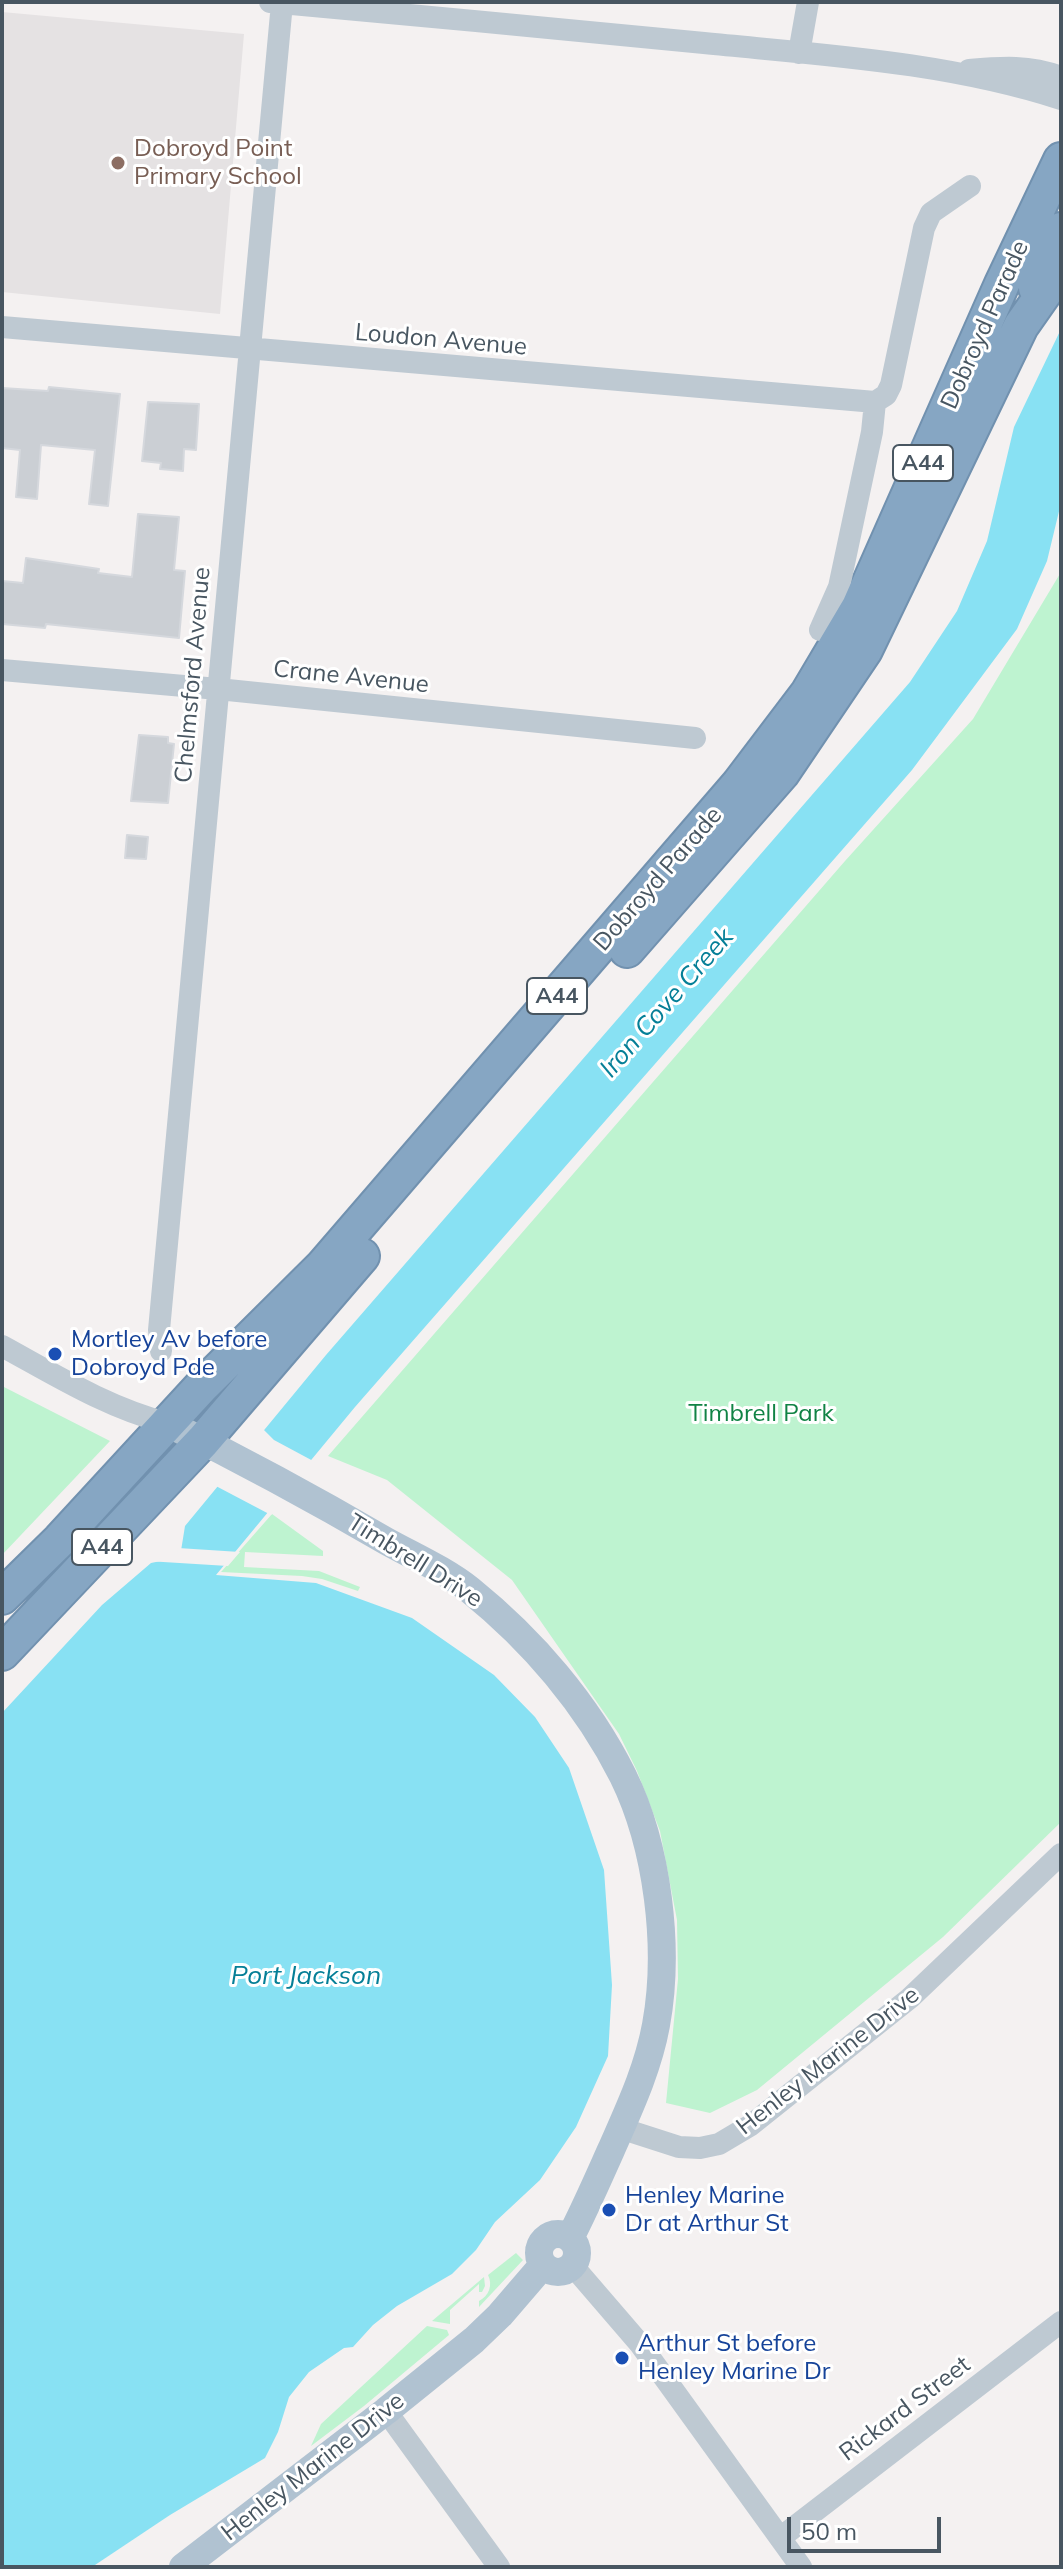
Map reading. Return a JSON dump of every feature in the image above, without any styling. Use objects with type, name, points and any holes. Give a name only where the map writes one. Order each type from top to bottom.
[{"type":"highway","name":"Dobroyd Parade","points":[[2,1597],[333,1254],[739,784],[808,693],[859,607],[1061,160]]},
{"type":"highway","points":[[1021,326],[1061,230]]},
{"type":"highway","name":"Dobroyd Parade","points":[[2,1653],[216,1447],[782,773],[865,650],[1021,326],[1061,269]]},
{"type":"main road","name":"Timbrell Drive","points":[[167,1423],[300,1491],[467,1588],[539,1654],[571,1694],[624,1777],[655,1878],[661,1930],[662,1977],[656,2027],[633,2104],[620,2128]]},
{"type":"main road","points":[[571,2252],[620,2128]]},
{"type":"main road","name":"Henley Marine Drive","points":[[197,2563],[492,2323],[543,2265],[539,2255],[544,2239],[560,2233],[571,2252]]},
{"type":"street","points":[[799,53],[808,2]]},
{"type":"street","points":[[276,3],[799,53],[952,71],[1030,88],[1061,99]]},
{"type":"street","name":"Chelmsford Avenue","points":[[161,1351],[159,1330],[248,350],[276,3]]},
{"type":"street","points":[[952,71],[1012,66],[1038,68],[1061,77]]},
{"type":"street","points":[[820,630],[839,587],[872,432],[875,402],[886,395],[891,385],[924,228],[931,213],[970,186]]},
{"type":"street","name":"Loudon Avenue","points":[[2,327],[875,402]]},
{"type":"street","name":"Crane Avenue","points":[[2,670],[695,738]]},
{"type":"street","points":[[2,1346],[107,1401],[140,1416],[167,1423]]},
{"type":"street","name":"Henley Marine Drive","points":[[620,2128],[679,2147],[700,2148],[719,2144],[751,2125],[910,1998],[1061,1854]]},
{"type":"street","points":[[571,2252],[801,2567]]},
{"type":"street","name":"Rickard Street","points":[[780,2538],[1061,2322]]},
{"type":"street","points":[[386,2411],[499,2567]]},
{"type":"shaded area","name":"Dobroyd Point Primary School","points":[[2,12],[244,34],[220,314],[2,292]]},
{"type":"green space","name":"Timbrell Park","points":[[1061,572],[1061,1822],[943,1937],[757,2090],[710,2113],[666,2103],[678,1979],[677,1920],[660,1831],[619,1734],[512,1580],[387,1480],[328,1456],[845,861],[973,719]]},
{"type":"green space","points":[[2,1386],[110,1441],[2,1555]]},
{"type":"green space","points":[[272,1514],[323,1551],[323,1556],[245,1552],[244,1567],[319,1571],[360,1587],[358,1591],[302,1576],[221,1572]]},
{"type":"green space","points":[[516,2253],[523,2260],[479,2307],[479,2301],[489,2290],[488,2275]]},
{"type":"green space","points":[[484,2277],[482,2292],[479,2292],[479,2284],[450,2310],[450,2324],[432,2321]]},
{"type":"green space","points":[[427,2326],[447,2330],[449,2335],[311,2446],[321,2424]]},
{"type":"water","name":"Port Jackson","points":[[1061,329],[1061,503],[1047,561],[1017,629],[912,770],[355,1407],[216,1575],[316,1583],[412,1618],[494,1675],[535,1717],[569,1768],[604,1870],[612,1985],[608,2056],[576,2127],[540,2180],[495,2222],[476,2250],[452,2274],[397,2306],[373,2325],[353,2347],[344,2348],[309,2372],[289,2397],[278,2432],[265,2458],[170,2515],[92,2567],[2,2567],[2,1713],[102,1605],[151,1563],[180,1557],[185,1526],[326,1355],[910,682],[957,611],[987,541],[1014,427]]},
{"type":"pier","points":[[261,1427],[274,1440],[315,1462],[271,1515],[214,1485]]},
{"type":"pier","points":[[178,1548],[240,1552],[228,1566],[147,1561],[177,1554]]},
{"type":"building","points":[[49,387],[120,394],[108,506],[89,504],[95,450],[41,445],[37,499],[16,497],[20,450],[2,448],[2,388],[48,391]]},
{"type":"building","points":[[148,402],[199,404],[196,450],[184,449],[183,471],[160,469],[161,463],[142,461]]},
{"type":"building","points":[[138,514],[179,517],[174,570],[185,571],[179,638],[46,624],[45,628],[2,624],[2,581],[23,583],[26,558],[132,577]]},
{"type":"building","points":[[139,735],[168,737],[168,743],[174,744],[168,803],[131,801]]},
{"type":"building","points":[[127,835],[148,837],[146,859],[125,858]]},
{"type":"place","name":"Dobroyd Point Primary School","points":[[118,163]]},
{"type":"place","name":"Mortley Av before Dobroyd Pde","points":[[55,1354]]},
{"type":"place","name":"Henley Marine Dr at Arthur St","points":[[609,2210]]},
{"type":"place","name":"Arthur St before Henley Marine Dr","points":[[622,2358]]},
{"type":"water label","name":"Iron Cove Creek","points":[[667,1003]]}]
